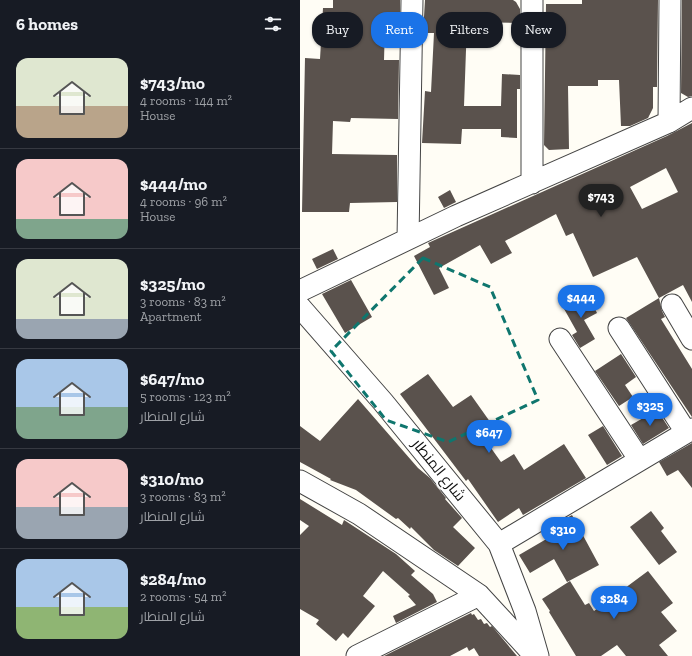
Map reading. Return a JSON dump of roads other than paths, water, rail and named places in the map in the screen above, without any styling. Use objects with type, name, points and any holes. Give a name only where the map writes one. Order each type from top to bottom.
[{"type":"street","points":[[408,239],[412,0]]},
{"type":"street","points":[[532,0],[532,183]]},
{"type":"street","points":[[669,122],[670,0]]},
{"type":"street","points":[[300,291],[408,239],[669,122],[692,108]]},
{"type":"street","points":[[672,305],[692,339]]},
{"type":"street","name":"شارع المنطار","points":[[300,307],[383,402],[499,544],[524,611],[538,656]]},
{"type":"street","points":[[499,544],[689,430],[619,328]]},
{"type":"street","points":[[560,339],[639,459]]},
{"type":"street","points":[[300,481],[359,514],[479,595],[535,656]]},
{"type":"street","points":[[357,656],[479,595]]}]
